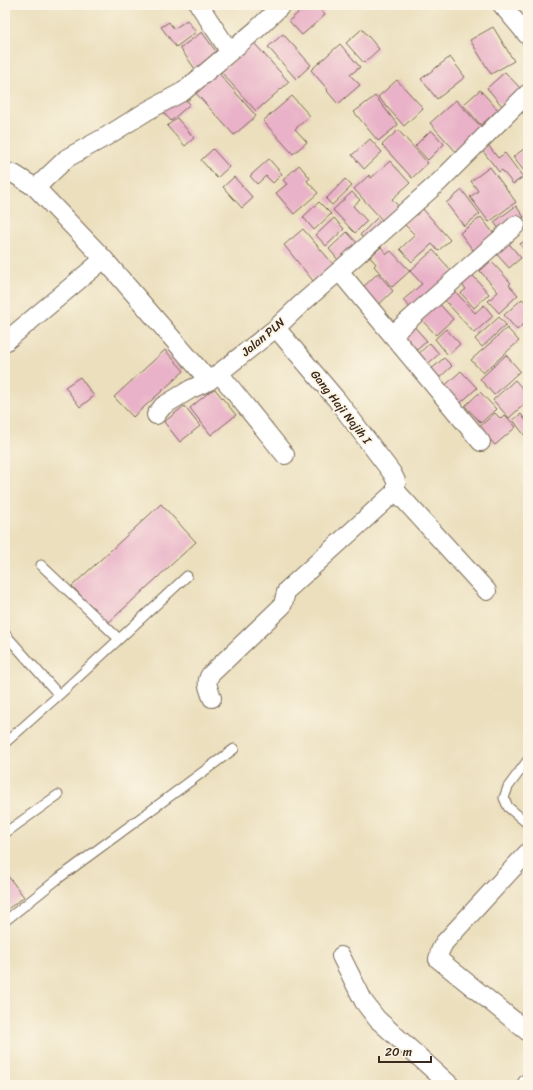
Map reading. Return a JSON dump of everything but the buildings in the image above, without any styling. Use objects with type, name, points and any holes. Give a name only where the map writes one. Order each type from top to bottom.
[{"type":"street","points":[[200,5],[230,52]]},
{"type":"street","points":[[36,188],[67,158],[184,91],[256,30],[282,5]]},
{"type":"street","points":[[502,5],[528,36]]},
{"type":"street","name":"Jalan PLN","points":[[156,415],[167,403],[214,377],[276,328],[440,181],[528,93]]},
{"type":"street","points":[[5,172],[14,174],[36,188],[214,377],[284,455]]},
{"type":"street","points":[[392,336],[516,225]]},
{"type":"street","points":[[5,342],[104,259]]},
{"type":"street","points":[[340,271],[480,442]]},
{"type":"street","name":"Gang Haji Najih I","points":[[276,328],[337,400],[392,473],[396,481],[396,491]]},
{"type":"street","points":[[212,698],[207,680],[210,675],[282,606],[284,603],[284,595],[287,590],[396,491],[487,591]]},
{"type":"street","points":[[528,852],[444,943],[438,959],[528,1032]]},
{"type":"street","points":[[341,956],[364,1002],[376,1019],[450,1085]]},
{"type":"lane","points":[[41,565],[119,639]]},
{"type":"lane","points":[[5,743],[187,576]]},
{"type":"lane","points":[[5,634],[59,695]]},
{"type":"lane","points":[[5,921],[234,749]]},
{"type":"lane","points":[[528,760],[508,787],[504,798],[508,807],[528,824]]},
{"type":"lane","points":[[5,833],[58,795]]}]
